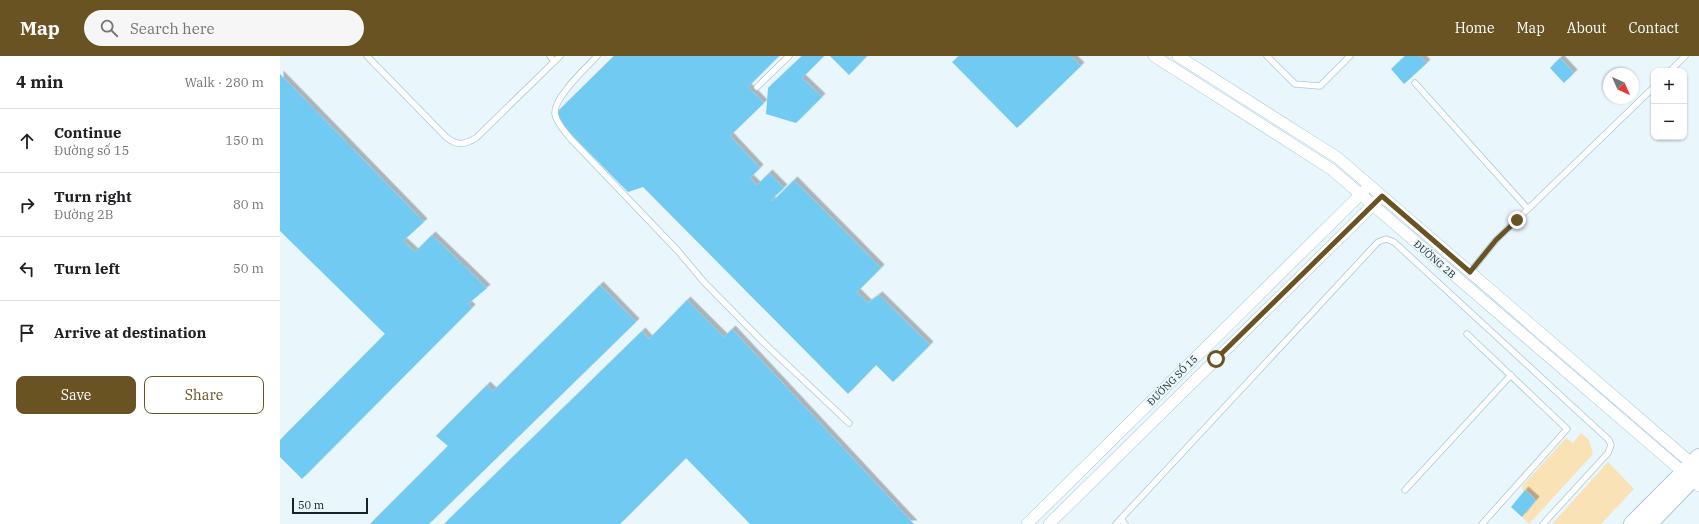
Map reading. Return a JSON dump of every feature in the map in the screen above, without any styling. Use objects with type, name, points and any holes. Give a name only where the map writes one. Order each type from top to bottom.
[{"type":"street","name":"ĐƯỜNG 2B","points":[[1154,56],[1331,169],[1372,205],[1695,472]]},
{"type":"street","name":"ĐƯỜNG 2B","points":[[1178,56],[1338,158],[1470,272],[1695,472]]},
{"type":"street","name":"ĐƯỜNG SỐ 15","points":[[1027,524],[1369,185]]},
{"type":"street","name":"ĐƯỜNG SỐ 15","points":[[1049,524],[1382,196]]},
{"type":"street","points":[[1632,524],[1695,472]]},
{"type":"street","points":[[1649,524],[1695,472]]},
{"type":"lane","points":[[366,56],[446,137],[457,144],[467,144],[476,138],[560,56]]},
{"type":"lane","points":[[550,56],[554,61]]},
{"type":"lane","points":[[597,56],[566,90],[557,103],[555,112],[558,124],[678,251],[709,287],[762,341],[849,424]]},
{"type":"lane","points":[[757,87],[788,56]]},
{"type":"lane","points":[[1267,56],[1295,84],[1320,86],[1350,56]]},
{"type":"lane","points":[[1673,68],[1686,56]]},
{"type":"lane","points":[[1415,83],[1528,209]]},
{"type":"lane","points":[[1470,272],[1496,240],[1651,90]]},
{"type":"lane","points":[[1126,524],[1118,522],[1378,242],[1386,239],[1394,242],[1609,440],[1611,445],[1608,453],[1543,524]]},
{"type":"lane","points":[[1467,334],[1567,429],[1482,524]]},
{"type":"lane","points":[[1406,490],[1510,375]]},
{"type":"shaded area","points":[[1581,433],[1589,440],[1593,454],[1529,524],[1522,517],[1536,500],[1526,490],[1524,492],[1522,488],[1523,485],[1566,438],[1573,443]]},
{"type":"shaded area","points":[[1608,462],[1634,489],[1601,524],[1552,524]]},
{"type":"building","points":[[614,56],[779,56],[748,87],[764,103],[730,136],[760,168],[750,178],[757,185],[769,173],[784,188],[771,200],[773,201],[794,180],[881,268],[857,292],[868,303],[879,295],[930,345],[893,382],[876,365],[848,394],[643,187],[628,192],[553,116]]},
{"type":"building","points":[[802,56],[824,56],[802,78],[822,97],[796,123],[766,114],[768,88]]},
{"type":"building","points":[[830,56],[867,56],[849,75]]},
{"type":"building","points":[[959,56],[1071,56],[1081,66],[1017,128],[952,62]]},
{"type":"building","points":[[1405,56],[1420,56],[1427,63],[1404,84],[1391,69]]},
{"type":"building","points":[[1560,58],[1574,73],[1564,83],[1550,68]]},
{"type":"building","points":[[280,74],[424,222],[403,241],[415,252],[432,235],[487,288],[468,304],[472,308],[302,479],[280,457],[280,440],[385,334],[280,231]]},
{"type":"building","points":[[600,285],[636,322],[429,524],[370,524],[448,446],[436,436],[487,385],[493,391]]},
{"type":"building","points":[[687,300],[724,337],[732,329],[914,524],[750,524],[686,458],[620,524],[444,524],[642,331],[649,339]]},
{"type":"building","points":[[1525,490],[1536,500],[1522,517],[1511,507]]},
{"type":"route","points":[[1216,359],[1382,196],[1470,272],[1496,240],[1517,220]]}]
